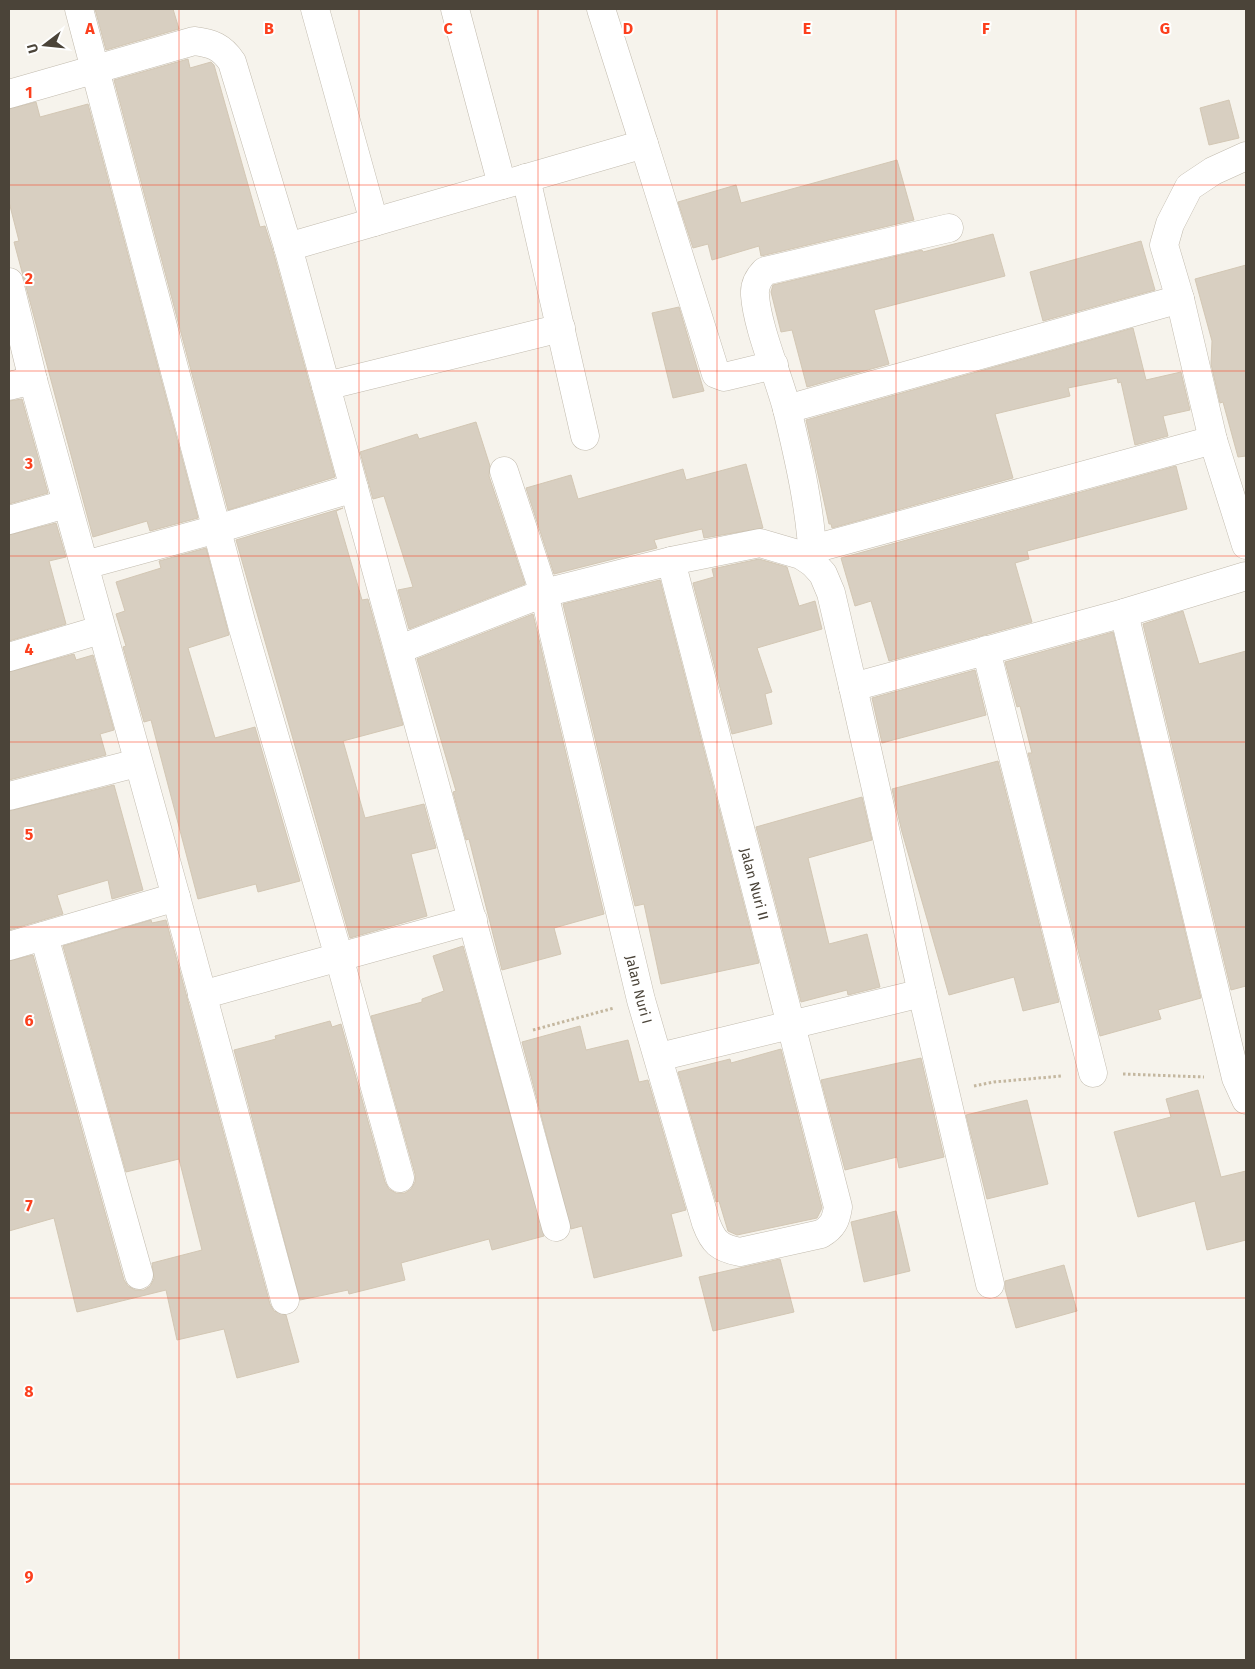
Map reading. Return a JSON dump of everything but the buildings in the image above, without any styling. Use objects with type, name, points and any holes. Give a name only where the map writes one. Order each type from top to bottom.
[{"type":"street","points":[[79,9],[242,626],[339,958],[400,1178]]},
{"type":"street","points":[[315,9],[374,222]]},
{"type":"street","points":[[455,9],[514,181],[561,328],[585,436]]},
{"type":"street","points":[[602,9],[716,374],[724,377],[774,365]]},
{"type":"street","points":[[9,94],[94,68],[194,41],[211,43],[225,51],[232,62],[288,247],[400,650],[556,1227]]},
{"type":"street","points":[[288,247],[644,144]]},
{"type":"street","points":[[1246,156],[1214,171],[1188,187],[1170,224],[1164,244],[1180,299],[1213,440],[1246,545]]},
{"type":"street","points":[[949,228],[765,272],[756,285],[755,295],[787,409],[808,508],[813,556],[831,593],[854,688],[944,1093],[990,1284]]},
{"type":"street","points":[[9,282],[21,383],[66,504],[85,565],[100,630],[176,897],[285,1300]]},
{"type":"street","points":[[787,409],[1180,299]]},
{"type":"street","points":[[326,386],[561,328]]},
{"type":"street","points":[[400,650],[544,593],[671,561],[760,543],[813,556],[1213,440]]},
{"type":"street","name":"Jalan Nuri I","points":[[504,471],[544,593],[641,1000],[713,1240],[728,1250],[740,1252],[811,1237],[829,1229],[836,1220],[838,1207]]},
{"type":"street","points":[[85,565],[217,529],[354,488]]},
{"type":"street","points":[[9,520],[66,504]]},
{"type":"street","name":"Jalan Nuri II","points":[[671,561],[838,1207]]},
{"type":"street","points":[[854,688],[1124,613],[1246,576]]},
{"type":"street","points":[[1124,613],[1241,1089]]},
{"type":"street","points":[[9,657],[100,630]]},
{"type":"street","points":[[986,650],[1093,1073]]},
{"type":"street","points":[[9,796],[137,763]]},
{"type":"street","points":[[9,946],[176,897]]},
{"type":"street","points":[[202,995],[473,920]]},
{"type":"street","points":[[44,936],[139,1275]]},
{"type":"street","points":[[658,1057],[922,993]]},
{"type":"path","points":[[504,1038],[641,1000]]},
{"type":"path","points":[[944,1093],[994,1082],[1093,1073],[1241,1089]]}]
